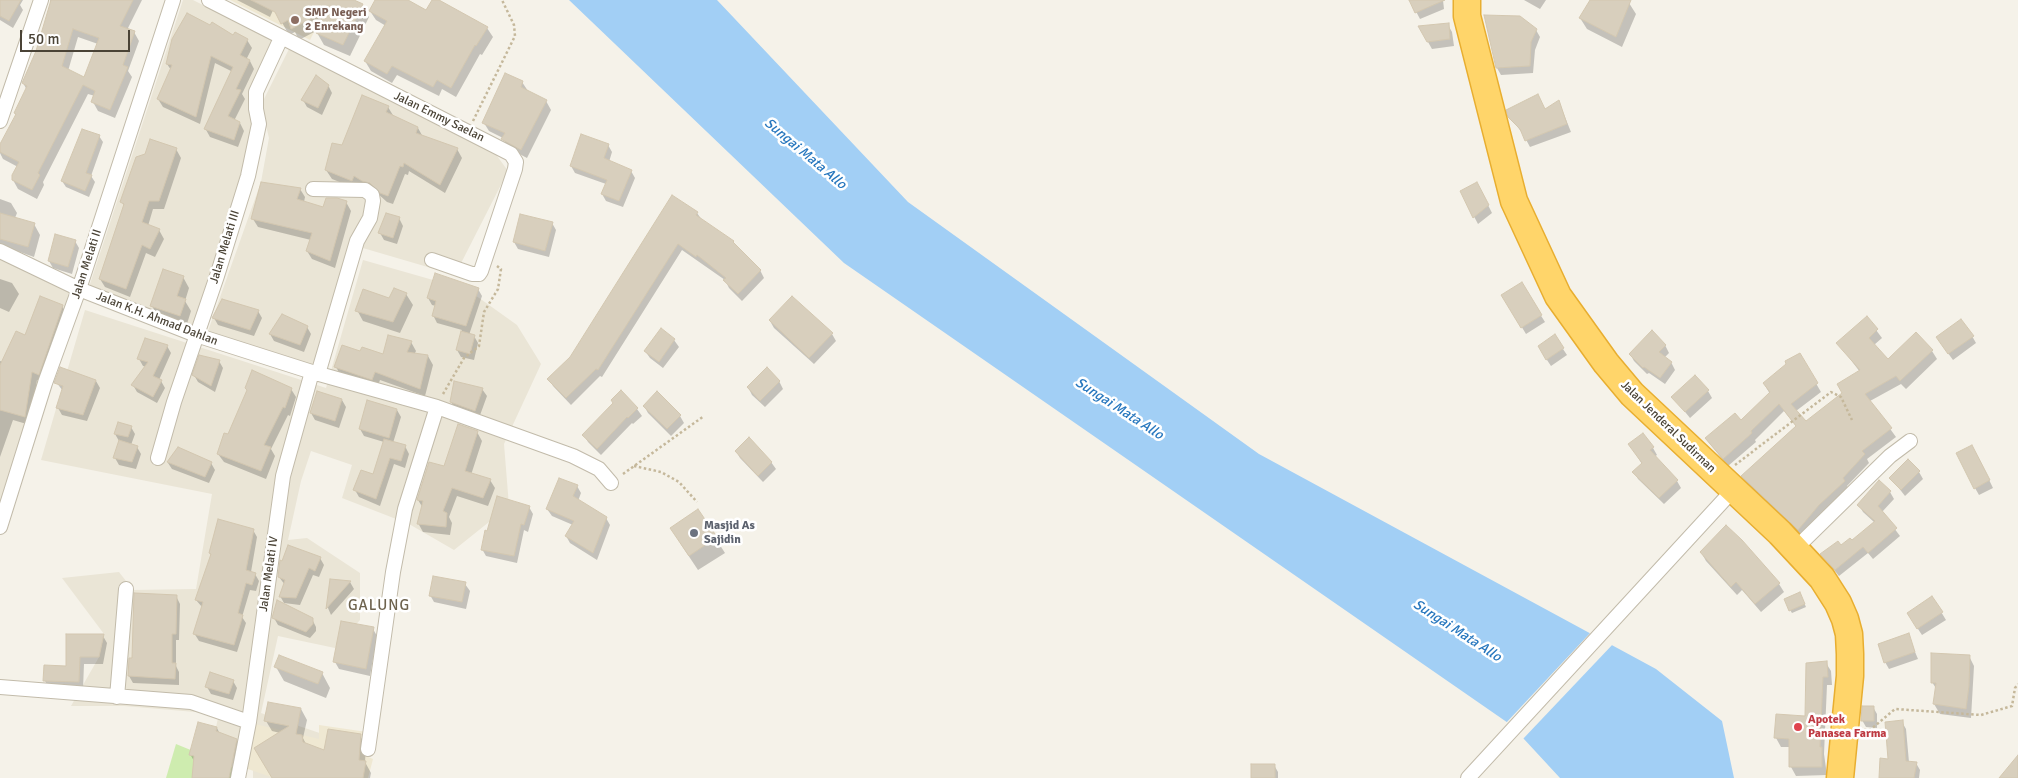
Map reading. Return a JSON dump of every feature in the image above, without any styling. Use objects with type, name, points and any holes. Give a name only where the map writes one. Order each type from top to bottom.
[{"type":"highway","name":"Jalan Jenderal Sudirman","points":[[1467,0],[1467,16],[1514,201],[1558,296],[1606,363],[1632,394],[1795,549],[1822,578],[1838,603],[1849,634],[1850,654],[1840,778]]},
{"type":"street","points":[[0,121],[42,0]]},
{"type":"street","name":"Jalan Melati II","points":[[0,528],[172,0]]},
{"type":"street","name":"Jalan Emmy Saelan","points":[[209,0],[511,154],[516,162],[486,258],[479,274],[472,274],[432,260]]},
{"type":"street","name":"Jalan Melati III","points":[[158,458],[174,402],[217,276],[250,168],[259,124],[256,92],[281,38]]},
{"type":"street","name":"Jalan Melati IV","points":[[238,778],[249,722],[283,476],[315,373],[339,309],[357,241],[370,218],[374,201],[372,195],[365,190],[313,188]]},
{"type":"street","name":"Jalan K.H. Ahmad Dahlan","points":[[0,252],[79,289],[196,335],[315,373],[437,407],[574,456],[599,469],[611,483]]},
{"type":"street","points":[[368,749],[393,572],[405,509],[437,407]]},
{"type":"street","points":[[1795,549],[1890,456],[1910,441]]},
{"type":"street","points":[[1470,775],[1666,564],[1727,483]]},
{"type":"street","points":[[117,697],[126,589]]},
{"type":"street","points":[[0,687],[190,702],[249,722]]},
{"type":"path","points":[[468,131],[515,36],[514,25],[502,0]]},
{"type":"path","points":[[437,407],[453,374],[464,358],[479,346],[484,312],[498,289],[501,269],[486,258]]},
{"type":"path","points":[[1727,483],[1831,392],[1841,397],[1852,420]]},
{"type":"path","points":[[611,483],[704,416]]},
{"type":"path","points":[[634,466],[660,472],[679,482],[697,502]]},
{"type":"path","points":[[1845,730],[1870,730],[1895,709],[1981,715],[2012,706],[2015,688],[2018,684]]},
{"type":"shaded area","points":[[183,0],[193,0],[282,45],[249,103],[255,142],[246,206],[198,331],[89,287]]},
{"type":"shaded area","name":"SMP Negeri 2 Enrekang","points":[[230,0],[330,0],[310,40]]},
{"type":"shaded area","points":[[290,47],[492,149],[508,171],[455,275],[356,246],[319,368],[208,331],[261,182],[269,138],[261,105]]},
{"type":"shaded area","points":[[0,259],[77,294],[0,533]]},
{"type":"shaded area","points":[[363,260],[468,290],[517,325],[541,364],[504,444],[509,506],[454,550],[409,524],[342,498],[352,465],[311,451],[301,481],[288,540],[307,538],[360,573],[360,620],[335,648],[278,636],[261,713],[343,741],[338,778],[253,778],[253,762],[211,749],[219,714],[124,706],[71,706],[99,657],[104,634],[62,578],[119,572],[133,590],[196,589],[212,494],[41,460],[85,310],[326,388]]},
{"type":"shaded area","points":[[255,724],[319,739],[319,725],[367,732],[364,755],[373,759],[368,778],[274,778],[245,768]]},
{"type":"green space","points":[[176,744],[242,771],[240,778],[166,778]]},
{"type":"water","name":"Sungai Mata Allo","points":[[569,0],[717,0],[908,202],[1259,454],[1656,669],[1722,721],[1734,778],[1560,778],[1511,725],[844,263]]},
{"type":"pier","points":[[1592,631],[1614,643],[1522,740],[1505,724]]},
{"type":"building","points":[[0,0],[21,0],[9,21],[0,16]]},
{"type":"building","points":[[51,0],[133,0],[120,26],[135,31],[123,65],[128,67],[110,110],[91,102],[95,91],[83,85],[38,173],[40,175],[32,190],[12,180],[12,175],[19,162],[0,152],[0,144],[16,114],[14,113],[27,86],[22,83],[36,51]],"holes":[[[73,29],[99,38],[84,77],[62,66]]]},
{"type":"building","points":[[251,0],[354,0],[363,4],[343,45],[316,33],[324,12],[291,29],[288,20],[281,24],[275,12]]},
{"type":"building","points":[[375,0],[408,0],[426,10],[432,0],[439,0],[488,27],[475,45],[451,88],[437,80],[433,87],[392,66],[387,74],[364,61],[387,21],[369,11]]},
{"type":"building","points":[[1409,0],[1445,0],[1415,13]]},
{"type":"building","points":[[1590,0],[1631,0],[1616,37],[1579,18]]},
{"type":"building","points":[[187,13],[210,25],[212,22],[233,35],[235,32],[248,39],[240,55],[250,60],[236,89],[241,90],[228,116],[240,122],[234,140],[204,129],[233,67],[211,56],[196,117],[157,99],[172,65],[166,64],[172,39]]},
{"type":"building","points":[[1484,15],[1520,16],[1537,29],[1531,42],[1530,66],[1496,68]]},
{"type":"building","points":[[1449,23],[1450,39],[1427,42],[1418,26]]},
{"type":"building","points":[[505,73],[523,81],[521,87],[547,100],[521,150],[501,139],[505,133],[482,123]]},
{"type":"building","points":[[316,75],[329,85],[318,108],[301,100]]},
{"type":"building","points":[[1538,94],[1545,109],[1559,100],[1567,124],[1525,141],[1520,129],[1508,117],[1506,110]]},
{"type":"building","points":[[362,95],[389,106],[386,112],[418,127],[416,133],[458,148],[440,185],[404,163],[403,167],[400,166],[388,196],[380,193],[370,183],[354,176],[352,181],[325,170],[332,143],[342,145]]},
{"type":"building","points":[[82,129],[100,135],[86,173],[92,175],[85,191],[61,181]]},
{"type":"building","points":[[581,134],[609,144],[604,158],[632,170],[619,201],[601,194],[607,180],[570,166]]},
{"type":"building","points":[[150,139],[177,148],[159,201],[149,201],[142,222],[160,229],[150,249],[142,245],[126,289],[99,279],[124,204],[120,202],[136,157],[145,154]]},
{"type":"building","points":[[261,182],[301,188],[297,199],[323,207],[326,198],[337,198],[347,201],[330,261],[306,251],[312,233],[251,219]]},
{"type":"building","points":[[1477,182],[1489,205],[1473,218],[1460,191]]},
{"type":"building","points":[[672,195],[698,212],[696,215],[734,241],[761,270],[738,294],[723,280],[726,278],[697,255],[696,257],[678,244],[598,370],[596,369],[566,398],[547,379],[570,357]]},
{"type":"building","points":[[0,213],[35,223],[28,247],[0,239]]},
{"type":"building","points":[[386,213],[400,217],[393,238],[378,233]]},
{"type":"building","points":[[520,214],[553,222],[545,251],[513,242]]},
{"type":"building","points":[[55,234],[76,240],[68,267],[48,261]]},
{"type":"building","points":[[163,269],[184,276],[177,296],[186,299],[180,316],[150,306]]},
{"type":"building","points":[[435,273],[479,288],[466,326],[432,316],[436,301],[427,298]]},
{"type":"building","points":[[1522,282],[1542,315],[1521,328],[1501,295]]},
{"type":"building","points":[[394,288],[407,293],[393,322],[355,311],[363,289],[389,298]]},
{"type":"building","points":[[40,296],[63,305],[39,375],[32,372],[25,417],[0,410],[0,365],[16,331],[25,335]]},
{"type":"building","points":[[792,296],[833,333],[809,358],[769,320]]},
{"type":"building","points":[[222,299],[259,310],[250,330],[212,318]]},
{"type":"building","points":[[282,314],[308,326],[300,345],[269,334]]},
{"type":"building","points":[[1867,316],[1878,329],[1869,338],[1888,359],[1916,332],[1933,350],[1900,381],[1896,376],[1865,394],[1892,428],[1862,451],[1865,454],[1843,478],[1845,481],[1819,505],[1798,530],[1741,476],[1796,426],[1779,404],[1751,431],[1752,433],[1723,459],[1705,438],[1735,413],[1741,420],[1770,392],[1763,383],[1786,364],[1785,361],[1800,353],[1818,383],[1791,404],[1806,421],[1842,393],[1837,384],[1860,370],[1836,343]]},
{"type":"building","points":[[1961,319],[1974,336],[1948,354],[1936,337]]},
{"type":"building","points":[[661,328],[675,339],[659,362],[644,351]]},
{"type":"building","points":[[1652,330],[1666,345],[1659,352],[1672,362],[1660,378],[1643,368],[1629,354]]},
{"type":"building","points":[[461,331],[475,335],[470,354],[456,350]]},
{"type":"building","points":[[1555,334],[1564,348],[1546,360],[1538,346]]},
{"type":"building","points":[[388,335],[412,341],[407,352],[428,355],[420,389],[375,372],[372,380],[334,367],[342,345],[360,351],[362,347],[383,354]]},
{"type":"building","points":[[145,338],[168,345],[153,376],[162,380],[153,397],[131,385],[148,362],[137,359]]},
{"type":"building","points":[[199,355],[220,360],[211,386],[192,375]]},
{"type":"building","points":[[60,367],[96,380],[83,415],[56,408],[63,386],[54,383]]},
{"type":"building","points":[[767,367],[780,381],[760,401],[747,387]]},
{"type":"building","points":[[252,370],[292,388],[285,408],[283,407],[264,445],[271,447],[261,471],[217,454],[224,433],[228,434],[247,390],[245,388]]},
{"type":"building","points":[[1695,375],[1709,390],[1685,412],[1671,397]]},
{"type":"building","points":[[454,381],[483,388],[475,411],[450,402]]},
{"type":"building","points":[[621,390],[638,408],[597,449],[582,435],[613,403],[611,400]]},
{"type":"building","points":[[317,391],[342,399],[335,421],[310,413]]},
{"type":"building","points":[[657,391],[681,415],[667,429],[643,406]]},
{"type":"building","points":[[367,400],[397,409],[389,438],[359,429]]},
{"type":"building","points":[[118,422],[132,426],[128,437],[114,434]]},
{"type":"building","points":[[458,424],[478,431],[465,471],[491,479],[483,498],[452,488],[443,511],[447,513],[446,527],[417,524],[423,501],[417,500],[429,462],[444,466]]},
{"type":"building","points":[[1643,433],[1654,447],[1650,450],[1678,480],[1659,498],[1632,472],[1642,463],[1628,444]]},
{"type":"building","points":[[749,437],[772,462],[758,476],[735,451]]},
{"type":"building","points":[[384,439],[406,445],[401,461],[390,458],[376,499],[353,490],[361,470],[373,474]]},
{"type":"building","points":[[119,440],[138,446],[132,462],[113,458]]},
{"type":"building","points":[[1972,445],[1990,480],[1974,489],[1956,453]]},
{"type":"building","points":[[178,447],[212,462],[205,477],[167,462]]},
{"type":"building","points":[[1908,459],[1920,471],[1901,490],[1889,478]]},
{"type":"building","points":[[559,478],[578,485],[573,496],[607,517],[593,553],[565,536],[574,521],[546,509]]},
{"type":"building","points":[[1879,480],[1891,491],[1878,506],[1897,528],[1868,553],[1863,547],[1835,570],[1820,554],[1838,541],[1841,545],[1850,538],[1852,540],[1875,521],[1857,505]]},
{"type":"building","points":[[497,496],[530,506],[524,525],[521,524],[514,556],[481,550],[485,530],[487,531]]},
{"type":"building","name":"Masjid As Sajidin","points":[[698,509],[717,537],[689,556],[670,528]]},
{"type":"building","points":[[218,519],[254,529],[246,570],[256,573],[252,585],[246,583],[238,613],[243,615],[234,645],[193,634],[203,602],[195,600],[211,554],[209,553]]},
{"type":"building","points":[[1726,525],[1780,583],[1755,604],[1736,582],[1731,587],[1700,552]]},
{"type":"building","points":[[288,545],[321,557],[315,571],[309,568],[296,598],[279,597],[285,580],[278,577],[280,560],[282,561]]},
{"type":"building","points":[[433,576],[466,582],[462,602],[429,596]]},
{"type":"building","points":[[330,579],[351,581],[326,609]]},
{"type":"building","points":[[1800,592],[1805,604],[1789,611],[1784,599]]},
{"type":"building","points":[[134,593],[177,595],[176,634],[172,634],[172,663],[176,663],[175,679],[128,676],[129,658],[132,658]]},
{"type":"building","points":[[1932,596],[1943,612],[1917,629],[1907,613]]},
{"type":"building","points":[[277,600],[313,618],[313,624],[306,632],[272,618]]},
{"type":"building","points":[[341,621],[374,627],[366,669],[333,662]]},
{"type":"building","points":[[1909,633],[1915,652],[1884,663],[1878,644]]},
{"type":"building","points":[[66,634],[104,634],[99,657],[80,657],[79,682],[43,681],[44,665],[66,666]]},
{"type":"building","points":[[1931,653],[1970,655],[1966,709],[1933,704],[1936,683],[1931,683]]},
{"type":"building","points":[[279,655],[323,672],[318,684],[274,667]]},
{"type":"building","points":[[1827,661],[1828,677],[1823,677],[1820,747],[1822,747],[1822,767],[1789,767],[1789,739],[1774,738],[1776,714],[1805,716],[1806,663]]},
{"type":"building","points":[[210,672],[234,680],[229,694],[205,687]]},
{"type":"building","points":[[268,702],[301,708],[296,734],[302,735],[303,742],[324,750],[328,729],[361,734],[359,760],[366,761],[363,778],[272,778],[254,748],[289,726],[264,721]]},
{"type":"building","points":[[1862,706],[1874,706],[1874,721],[1861,721]]},
{"type":"building","points":[[1903,720],[1906,761],[1917,762],[1914,778],[1879,778],[1880,758],[1888,759],[1885,722]]},
{"type":"building","points":[[198,722],[217,727],[216,731],[237,739],[229,778],[192,778],[194,756],[189,755]]},
{"type":"building","points":[[2018,755],[2018,778],[1999,778]]},
{"type":"building","points":[[1251,764],[1275,764],[1275,778],[1251,778]]},
{"type":"place","name":"SMP Negeri 2 Enrekang","points":[[295,20]]},
{"type":"place","name":"Masjid As Sajidin","points":[[694,533]]},
{"type":"place","name":"Apotek Panasea Farma","points":[[1798,727]]},
{"type":"district","name":"GALUNG","points":[[379,606]]}]
